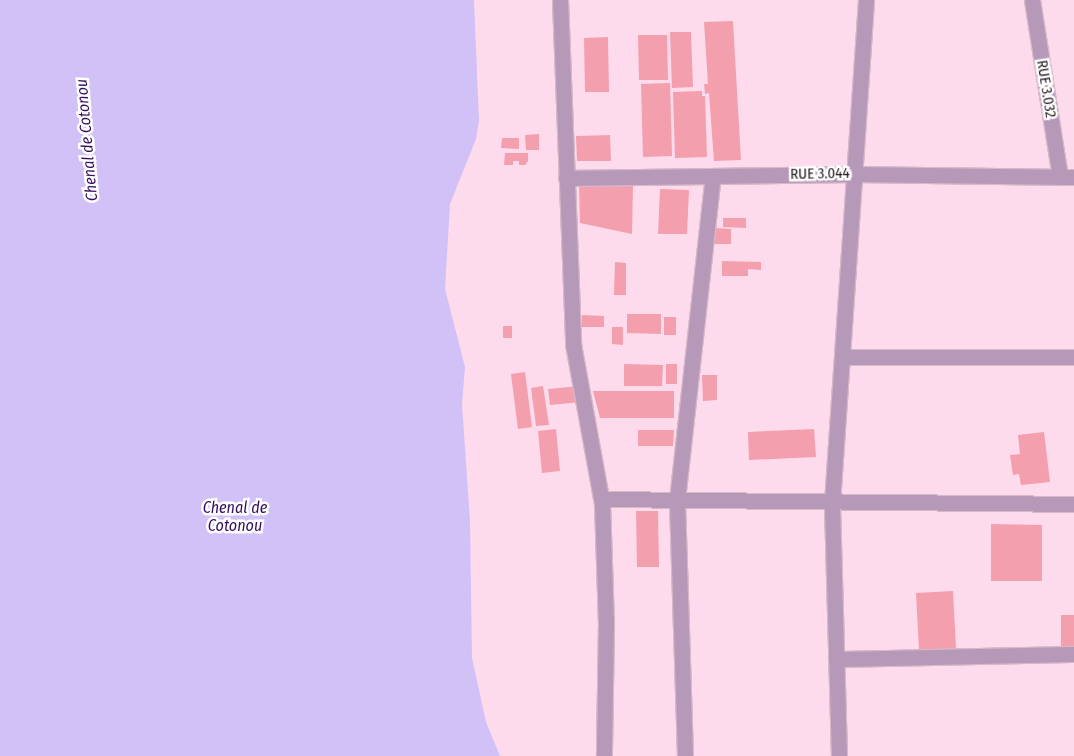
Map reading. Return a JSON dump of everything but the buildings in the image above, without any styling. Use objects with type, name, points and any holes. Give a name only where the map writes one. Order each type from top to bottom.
[{"type":"street","points":[[560,0],[573,344],[602,499],[606,623],[604,756]]},
{"type":"street","points":[[840,756],[832,503],[866,0]]},
{"type":"street","name":"RUE 3.032","points":[[1032,0],[1067,177]]},
{"type":"street","name":"RUE 3.044","points":[[566,178],[854,174],[1067,177]]},
{"type":"street","points":[[685,756],[677,500],[713,176]]},
{"type":"street","points":[[842,357],[1074,357]]},
{"type":"street","points":[[602,499],[832,503],[1074,504]]},
{"type":"street","points":[[836,660],[1074,654]]},
{"type":"water","name":"Chenal de Cotonou","points":[[0,0],[474,0],[479,121],[476,139],[450,204],[445,289],[465,367],[462,405],[470,520],[472,658],[486,722],[500,756],[0,756]]}]
